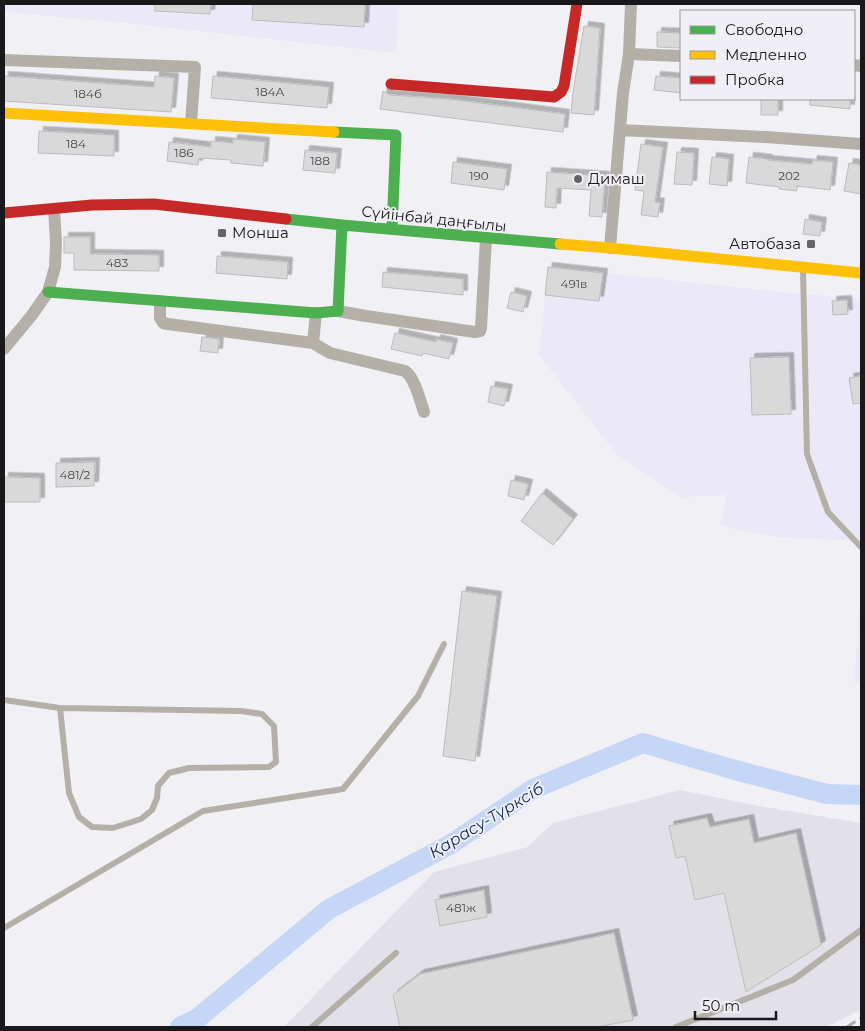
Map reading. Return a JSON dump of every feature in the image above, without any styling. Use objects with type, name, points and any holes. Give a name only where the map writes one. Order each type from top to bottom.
[{"type":"street","points":[[391,84],[554,96],[561,92],[564,86],[577,4]]},
{"type":"street","points":[[610,248],[623,93],[629,54],[631,4]]},
{"type":"street","points":[[629,54],[680,56]]},
{"type":"street","points":[[4,60],[195,67],[191,124]]},
{"type":"street","points":[[4,113],[396,135],[392,229]]},
{"type":"street","points":[[620,130],[861,144]]},
{"type":"street","name":"Сүйінбай даңғылы","points":[[4,213],[92,205],[154,204],[342,225],[610,248],[861,273]]},
{"type":"street","points":[[4,349],[48,292],[55,267],[54,209]]},
{"type":"street","points":[[338,310],[342,225]]},
{"type":"street","points":[[48,292],[316,313],[338,310],[475,332],[480,331],[481,328],[486,238]]},
{"type":"street","points":[[160,301],[160,318],[163,323],[312,343],[330,353],[405,371],[412,380],[424,412]]},
{"type":"street","points":[[312,343],[316,313]]},
{"type":"lane","points":[[803,268],[807,454],[828,512],[861,547]]},
{"type":"lane","points":[[4,928],[204,811],[343,789],[418,696],[444,644]]},
{"type":"lane","points":[[4,700],[60,708],[241,711],[262,714],[274,726],[276,762],[269,767],[189,768],[170,773],[158,786],[157,798],[152,810],[141,819],[113,828],[92,827],[79,817],[69,793],[60,708]]},
{"type":"lane","points":[[676,1027],[793,980],[861,930]]},
{"type":"lane","points":[[312,1027],[396,953]]},
{"type":"shaded area","points":[[4,4],[400,4],[396,53],[125,23],[4,12]]},
{"type":"shaded area","points":[[548,267],[799,294],[861,298],[861,541],[777,537],[720,526],[727,495],[681,497],[617,455],[539,355]]},
{"type":"shaded area","points":[[861,592],[861,682],[854,682]]},
{"type":"shaded area","points":[[680,790],[759,806],[861,823],[861,1010],[826,1027],[284,1027],[434,872],[528,847],[553,823]]},
{"type":"building","points":[[155,4],[211,4],[210,14],[155,11]]},
{"type":"building","points":[[253,4],[365,4],[364,27],[252,20]]},
{"type":"building","points":[[584,26],[600,28],[594,115],[571,113]]},
{"type":"building","points":[[657,32],[680,33],[680,48],[657,47]]},
{"type":"building","points":[[4,76],[154,87],[155,76],[174,78],[171,112],[4,101]]},
{"type":"building","points":[[213,76],[329,87],[327,108],[211,98]]},
{"type":"building","points":[[656,76],[680,78],[680,93],[654,90]]},
{"type":"building","points":[[383,91],[390,95],[449,99],[565,114],[563,132],[380,109]]},
{"type":"building","points":[[761,100],[778,100],[778,115],[761,115]]},
{"type":"building","points":[[810,100],[850,100],[850,109],[810,105]]},
{"type":"building","points":[[39,131],[114,135],[114,156],[38,153]]},
{"type":"building","points":[[233,139],[265,142],[263,166],[231,163],[231,160],[199,158],[198,165],[167,161],[169,142],[211,147],[211,141],[233,143]]},
{"type":"building","points":[[641,144],[663,147],[655,202],[660,203],[658,217],[641,215],[644,191],[635,190]]},
{"type":"building","points":[[305,150],[337,153],[335,173],[303,170]]},
{"type":"building","points":[[677,152],[694,153],[692,185],[674,184]]},
{"type":"building","points":[[712,157],[729,159],[727,186],[709,184]]},
{"type":"building","points":[[749,157],[812,164],[813,160],[833,162],[830,190],[797,186],[797,191],[746,183]]},
{"type":"building","points":[[453,162],[507,169],[504,190],[451,183]]},
{"type":"building","points":[[849,163],[861,165],[861,194],[844,191]]},
{"type":"building","points":[[547,172],[605,176],[602,217],[589,216],[591,190],[557,188],[556,208],[545,207]]},
{"type":"building","points":[[805,219],[822,222],[820,236],[803,234]]},
{"type":"building","points":[[64,237],[90,237],[90,254],[159,255],[159,271],[74,270],[74,253],[64,253]]},
{"type":"building","points":[[217,256],[288,262],[287,279],[216,273]]},
{"type":"building","points":[[548,267],[603,273],[599,301],[545,295]]},
{"type":"building","points":[[383,272],[463,279],[463,295],[382,287]]},
{"type":"building","points":[[511,292],[527,296],[523,312],[507,308]]},
{"type":"building","points":[[847,300],[848,314],[833,315],[832,301]]},
{"type":"building","points":[[395,333],[436,342],[436,339],[453,343],[449,359],[423,353],[422,356],[391,349]]},
{"type":"building","points":[[202,337],[219,339],[218,353],[200,351]]},
{"type":"building","points":[[789,357],[791,414],[752,415],[750,358]]},
{"type":"building","points":[[861,376],[861,403],[853,404],[849,378]]},
{"type":"building","points":[[491,386],[508,389],[504,406],[488,402]]},
{"type":"building","points":[[95,462],[94,486],[56,487],[56,463]]},
{"type":"building","points":[[4,477],[40,478],[40,502],[4,502]]},
{"type":"building","points":[[511,480],[528,484],[524,500],[508,496]]},
{"type":"building","points":[[542,493],[573,519],[553,545],[521,521]]},
{"type":"building","points":[[462,591],[497,596],[475,761],[443,756]]},
{"type":"building","points":[[707,818],[710,827],[749,819],[754,843],[796,833],[821,945],[746,992],[724,893],[695,900],[685,856],[676,858],[669,826]]},
{"type":"building","points":[[484,890],[487,917],[440,926],[435,900]]},
{"type":"building","points":[[614,933],[633,1020],[597,1027],[400,1027],[393,995],[420,974]]},
{"type":"waterway","name":"Қарасу-Түрксіб","points":[[180,1027],[198,1018],[329,909],[451,844],[533,789],[643,743],[827,794],[861,795]]},
{"type":"railway","points":[[847,1027],[861,1018]]},
{"type":"traffic: fast","points":[[334,132],[396,135],[392,229]]},
{"type":"traffic: fast","points":[[286,219],[560,244]]},
{"type":"traffic: fast","points":[[48,292],[316,313],[338,311],[342,225]]},
{"type":"traffic: slow","points":[[4,113],[334,132]]},
{"type":"traffic: slow","points":[[560,244],[861,273]]},
{"type":"traffic: jam","points":[[391,84],[554,97],[561,92],[564,86],[577,4]]},
{"type":"traffic: jam","points":[[4,213],[92,205],[154,204],[286,219]]},
{"type":"place","name":"Димаш","points":[[578,179]]},
{"type":"place","name":"Монша","points":[[222,233]]},
{"type":"place","name":"Автобаза","points":[[811,244]]}]
